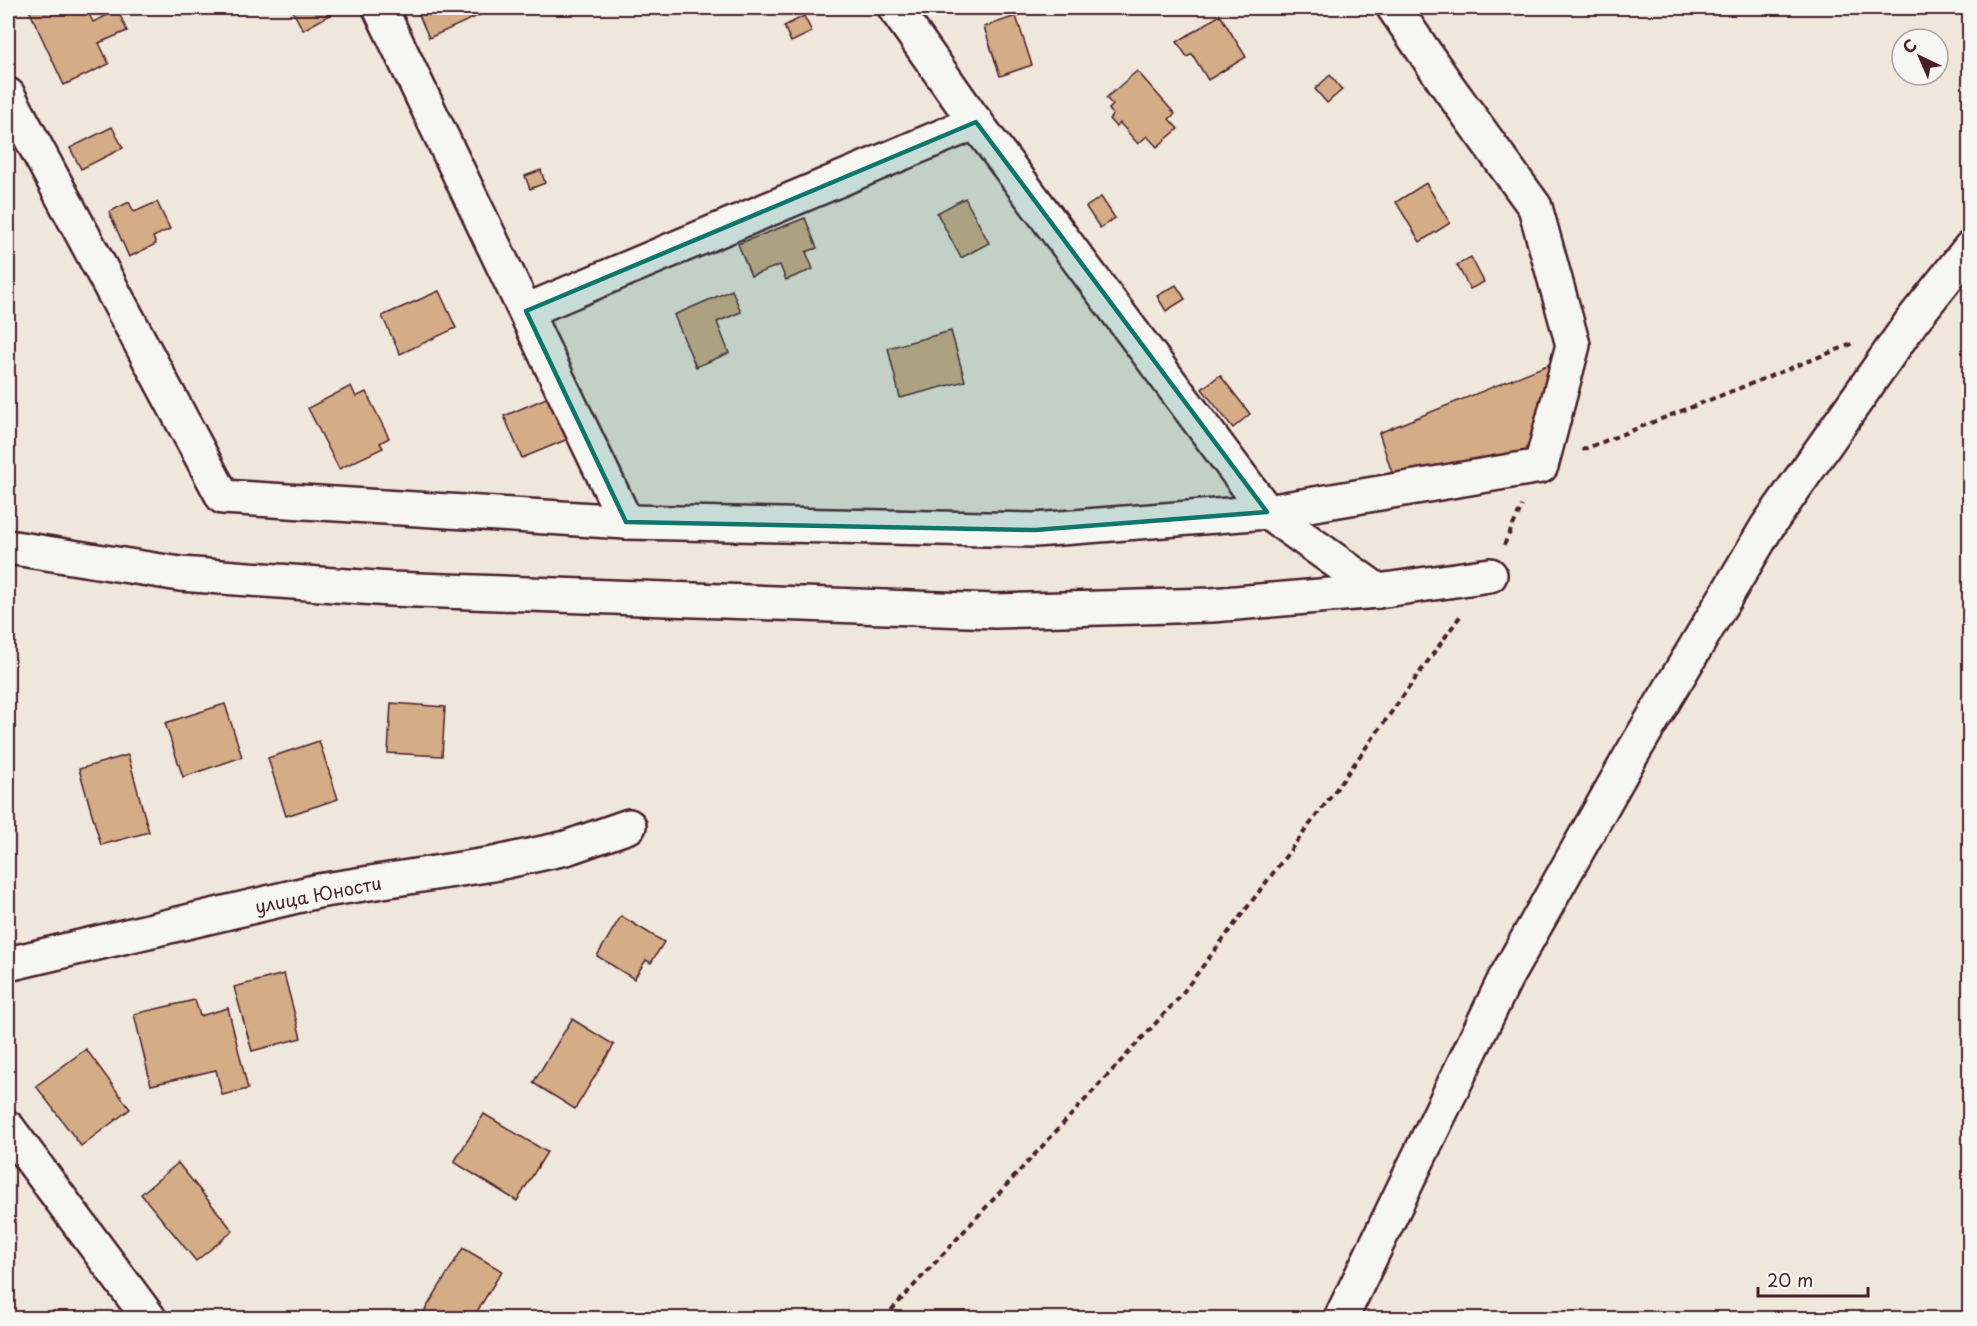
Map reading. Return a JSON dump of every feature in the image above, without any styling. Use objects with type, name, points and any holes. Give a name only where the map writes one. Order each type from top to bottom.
[{"type":"street","points":[[380,8],[626,522]]},
{"type":"street","points":[[895,8],[976,122],[1268,512],[1378,591]]},
{"type":"street","points":[[8,96],[223,497],[626,522],[1035,530],[1268,512],[1541,466],[1573,345],[1535,207],[1449,88],[1395,8]]},
{"type":"street","points":[[525,312],[976,122]]},
{"type":"street","points":[[1341,1318],[1504,979],[1629,759],[1767,527],[1912,321],[1970,248]]},
{"type":"street","points":[[1937,290],[1970,288]]},
{"type":"street","points":[[8,547],[180,574],[390,590],[995,611],[1212,605],[1378,591],[1490,575]]},
{"type":"street","name":"улица Юности","points":[[8,964],[318,891],[503,862],[566,848],[628,826]]},
{"type":"street","points":[[8,1128],[149,1318]]},
{"type":"path","points":[[884,1318],[1178,999],[1332,795],[1490,575],[1541,466],[1857,342]]},
{"type":"highlighted area","points":[[976,122],[1267,512],[1035,530],[626,522],[526,311]]},
{"type":"building","points":[[28,8],[86,8],[93,22],[118,10],[127,31],[99,43],[109,64],[64,85]]},
{"type":"building","points":[[291,8],[335,8],[337,11],[303,30]]},
{"type":"building","points":[[416,8],[476,8],[480,15],[429,38]]},
{"type":"building","points":[[1220,15],[1246,57],[1208,80],[1192,54],[1187,57],[1177,42]]},
{"type":"building","points":[[804,16],[812,32],[791,42],[784,26]]},
{"type":"building","points":[[1016,16],[1032,65],[1000,76],[984,27]]},
{"type":"building","points":[[1137,71],[1175,114],[1169,119],[1178,129],[1157,147],[1147,136],[1138,144],[1120,123],[1116,127],[1109,119],[1113,115],[1109,109],[1113,105],[1106,98]]},
{"type":"building","points":[[1330,75],[1342,90],[1327,103],[1315,89]]},
{"type":"building","points":[[112,127],[123,148],[81,169],[70,148]]},
{"type":"building","points":[[541,170],[545,183],[530,189],[525,176]]},
{"type":"building","points":[[1426,183],[1450,223],[1420,242],[1396,202]]},
{"type":"building","points":[[1101,197],[1115,218],[1100,228],[1086,207]]},
{"type":"building","points":[[965,198],[989,243],[961,258],[937,213]]},
{"type":"building","points":[[129,202],[134,212],[157,202],[170,229],[153,237],[156,244],[129,257],[109,212]]},
{"type":"building","points":[[805,218],[817,248],[806,252],[813,269],[786,280],[780,265],[751,276],[738,244]]},
{"type":"building","points":[[1471,257],[1484,282],[1470,289],[1457,265]]},
{"type":"building","points":[[1176,285],[1185,299],[1166,311],[1157,296]]},
{"type":"building","points":[[732,290],[741,312],[717,322],[729,353],[696,367],[674,315]]},
{"type":"building","points":[[439,291],[456,328],[400,354],[382,316]]},
{"type":"building","points":[[951,331],[965,381],[900,398],[888,348]]},
{"type":"building","points":[[1562,359],[1531,464],[1395,482],[1379,433]]},
{"type":"building","points":[[1220,375],[1250,414],[1233,428],[1202,389]]},
{"type":"building","points":[[351,386],[356,397],[366,392],[389,438],[380,443],[383,448],[339,469],[308,408]]},
{"type":"building","points":[[551,396],[568,439],[522,458],[504,416]]},
{"type":"building","points":[[391,703],[445,707],[442,756],[388,753]]},
{"type":"building","points":[[225,704],[242,757],[183,777],[165,723]]},
{"type":"building","points":[[319,741],[338,799],[286,816],[268,758]]},
{"type":"building","points":[[128,755],[149,832],[101,845],[79,769]]},
{"type":"building","points":[[621,916],[664,942],[651,963],[646,960],[634,979],[597,956]]},
{"type":"building","points":[[284,974],[301,1038],[252,1051],[234,987]]},
{"type":"building","points":[[195,1000],[200,1016],[228,1008],[248,1089],[222,1095],[216,1070],[151,1085],[134,1014]]},
{"type":"building","points":[[572,1019],[614,1045],[575,1109],[533,1083]]},
{"type":"building","points":[[86,1049],[130,1109],[81,1146],[36,1086]]},
{"type":"building","points":[[484,1114],[547,1152],[517,1201],[454,1162]]},
{"type":"building","points":[[178,1163],[233,1231],[196,1261],[141,1194]]},
{"type":"building","points":[[463,1248],[502,1271],[473,1318],[420,1318]]}]
